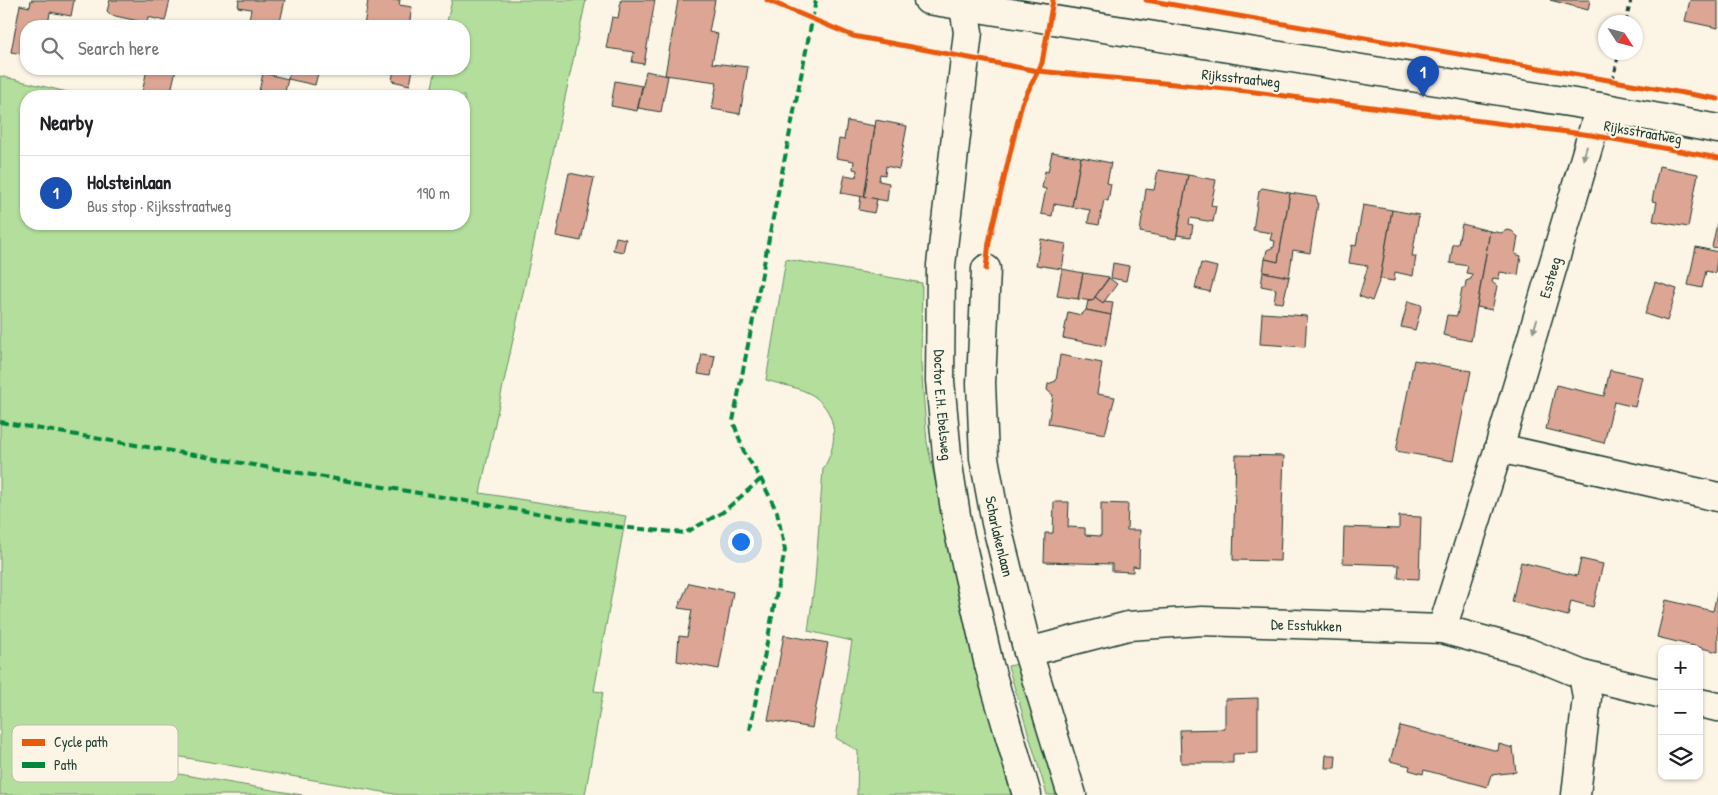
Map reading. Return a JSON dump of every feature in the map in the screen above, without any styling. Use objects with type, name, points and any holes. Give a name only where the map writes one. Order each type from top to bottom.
[{"type":"street","name":"Rijksstraatweg","points":[[928,0],[964,4],[1600,107],[1718,129]]},
{"type":"street","name":"Doctor E.H. Ebelsweg","points":[[964,4],[968,32],[941,265],[939,323],[944,428],[958,528],[986,655],[1027,795]]},
{"type":"street","name":"Essteeg","points":[[1442,629],[1499,448],[1600,107]]},
{"type":"street","name":"Scharlakenlaan","points":[[986,269],[981,383],[984,458],[996,523],[1028,652],[1072,795]]},
{"type":"street","points":[[1499,448],[1718,497]]},
{"type":"street","name":"De Esstukken","points":[[1028,652],[1128,626],[1202,621],[1442,629],[1527,652],[1583,675],[1658,693]]},
{"type":"street","points":[[1576,795],[1587,698],[1583,675]]},
{"type":"street","points":[[1703,704],[1718,707]]},
{"type":"path","points":[[1628,15],[1631,0]]},
{"type":"path","points":[[1600,107],[1613,80],[1617,60]]},
{"type":"path","points":[[1604,78],[1623,81]]},
{"type":"green space","points":[[452,0],[586,0],[480,493],[626,516],[594,691],[603,692],[585,795],[400,795],[178,756],[178,725],[12,725],[12,782],[178,782],[178,774],[302,795],[0,795],[0,76],[59,90],[20,90],[20,230],[470,230],[470,90],[431,90],[435,75],[470,75],[470,20],[447,20]]},
{"type":"green space","points":[[786,259],[922,283],[921,364],[927,442],[972,655],[1011,795],[857,795],[858,751],[836,738],[852,641],[808,631],[815,580],[823,469],[828,460],[833,440],[832,421],[828,412],[814,396],[797,388],[766,380]]},
{"type":"green space","points":[[1019,664],[1060,795],[1047,795],[1008,666]]},
{"type":"building","points":[[31,0],[74,0],[71,16],[50,12],[49,20],[20,20],[20,54],[11,52],[20,5],[30,7]]},
{"type":"building","points":[[110,0],[170,0],[165,20],[148,17],[148,20],[134,20],[111,15],[107,11]]},
{"type":"building","points":[[239,0],[285,0],[280,20],[249,20],[251,9],[238,7]]},
{"type":"building","points":[[368,0],[400,0],[399,5],[412,7],[410,20],[365,20]]},
{"type":"building","points":[[621,0],[655,0],[644,64],[632,62],[634,52],[606,48],[612,17],[618,18]]},
{"type":"building","points":[[678,0],[715,0],[709,32],[718,34],[712,63],[748,67],[740,114],[712,109],[717,82],[665,75]]},
{"type":"building","points":[[1550,0],[1590,0],[1588,10]]},
{"type":"building","points":[[1690,0],[1718,0],[1718,28],[1685,21]]},
{"type":"building","points":[[646,71],[668,76],[661,112],[638,108]]},
{"type":"building","points":[[146,75],[175,75],[171,90],[143,90]]},
{"type":"building","points":[[263,75],[288,79],[285,90],[259,90]]},
{"type":"building","points":[[289,75],[318,75],[315,85],[288,79]]},
{"type":"building","points":[[393,75],[412,75],[410,85],[392,81]]},
{"type":"building","points":[[615,81],[642,86],[637,111],[611,106]]},
{"type":"building","points":[[876,120],[907,126],[899,169],[886,166],[885,175],[880,174],[879,181],[889,183],[887,201],[864,197]]},
{"type":"building","points":[[847,121],[875,126],[864,197],[841,193],[845,175],[856,177],[857,170],[853,169],[854,161],[836,158],[839,139],[844,140]]},
{"type":"building","points":[[1052,152],[1081,157],[1072,207],[1054,204],[1052,216],[1041,214],[1046,189],[1042,188],[1045,171],[1048,172]]},
{"type":"building","points":[[1081,157],[1111,163],[1107,183],[1111,184],[1108,201],[1104,200],[1099,225],[1088,223],[1090,210],[1072,207]]},
{"type":"building","points":[[1659,166],[1698,174],[1688,227],[1653,221],[1657,202],[1652,201]]},
{"type":"building","points":[[1158,170],[1188,175],[1176,239],[1140,232],[1146,189],[1154,190]]},
{"type":"building","points":[[569,173],[594,178],[581,241],[556,236]]},
{"type":"building","points":[[1188,175],[1216,180],[1211,205],[1216,206],[1213,222],[1190,218],[1189,224],[1193,225],[1191,237],[1177,235]]},
{"type":"building","points":[[1262,188],[1290,193],[1278,262],[1265,259],[1267,250],[1274,247],[1275,241],[1270,240],[1272,233],[1253,230],[1259,191]]},
{"type":"building","points":[[1290,193],[1316,197],[1318,203],[1310,253],[1293,250],[1289,277],[1263,272],[1265,259],[1278,262]]},
{"type":"building","points":[[861,196],[877,199],[874,213],[859,210]]},
{"type":"building","points":[[1363,205],[1392,210],[1380,279],[1372,301],[1359,296],[1368,266],[1349,263],[1352,245],[1356,246]]},
{"type":"building","points":[[1392,210],[1419,215],[1412,256],[1416,256],[1413,276],[1395,272],[1394,281],[1380,279]]},
{"type":"building","points":[[1718,219],[1718,248],[1712,247]]},
{"type":"building","points":[[1462,224],[1490,231],[1471,341],[1443,335],[1447,315],[1457,316],[1462,288],[1465,288],[1466,281],[1471,279],[1472,274],[1466,273],[1468,266],[1450,263],[1453,244],[1458,244]]},
{"type":"building","points":[[1507,230],[1512,231],[1518,237],[1515,254],[1521,256],[1518,275],[1500,272],[1499,279],[1493,278],[1492,282],[1497,286],[1492,310],[1477,307],[1490,231],[1501,233]]},
{"type":"building","points":[[616,237],[626,239],[623,252],[613,250]]},
{"type":"building","points":[[1041,239],[1066,244],[1062,269],[1036,265]]},
{"type":"building","points":[[1696,247],[1718,252],[1715,273],[1706,271],[1702,288],[1688,285]]},
{"type":"building","points":[[1113,263],[1129,266],[1126,281],[1111,278]]},
{"type":"building","points":[[1201,263],[1217,267],[1210,292],[1195,288]]},
{"type":"building","points":[[1062,269],[1083,273],[1078,299],[1057,296]]},
{"type":"building","points":[[1263,272],[1289,277],[1283,303],[1274,302],[1276,289],[1261,286]]},
{"type":"building","points":[[1083,273],[1109,277],[1092,301],[1078,299]]},
{"type":"building","points":[[1109,278],[1117,284],[1103,303],[1095,297]]},
{"type":"building","points":[[1655,282],[1677,289],[1667,321],[1645,314]]},
{"type":"building","points":[[1095,297],[1103,303],[1104,301],[1113,302],[1111,315],[1086,310],[1088,301],[1092,301]]},
{"type":"building","points":[[1408,301],[1422,305],[1415,330],[1401,327]]},
{"type":"building","points":[[1086,310],[1111,315],[1105,346],[1063,338],[1068,312],[1081,315]]},
{"type":"building","points":[[1262,313],[1307,316],[1305,347],[1260,344]]},
{"type":"building","points":[[702,354],[715,356],[711,376],[698,374]]},
{"type":"building","points":[[1060,355],[1102,363],[1097,394],[1115,397],[1105,434],[1048,424],[1053,395],[1047,390],[1048,384],[1056,381]]},
{"type":"building","points":[[1414,360],[1471,371],[1453,461],[1396,451]]},
{"type":"building","points":[[1610,370],[1642,377],[1635,407],[1614,402],[1604,443],[1546,429],[1556,385],[1604,396]]},
{"type":"building","points":[[1236,455],[1284,456],[1280,561],[1233,560]]},
{"type":"building","points":[[1054,502],[1069,502],[1068,527],[1085,528],[1085,535],[1101,536],[1101,503],[1128,504],[1127,530],[1140,530],[1139,567],[1133,566],[1133,572],[1112,571],[1112,564],[1044,562],[1045,533],[1053,533]]},
{"type":"building","points":[[1399,516],[1421,517],[1419,579],[1398,578],[1399,565],[1343,563],[1344,527],[1399,529]]},
{"type":"building","points":[[1581,559],[1603,564],[1593,607],[1571,601],[1568,616],[1512,602],[1521,562],[1577,576]]},
{"type":"building","points":[[689,583],[733,592],[719,669],[677,661],[679,636],[687,637],[692,610],[678,608]]},
{"type":"building","points":[[1718,589],[1718,652],[1703,648],[1703,645],[1690,645],[1657,637],[1666,600],[1713,611]]},
{"type":"building","points":[[784,635],[828,643],[812,728],[768,720]]},
{"type":"building","points":[[1258,698],[1258,753],[1233,754],[1233,763],[1181,763],[1180,730],[1225,729],[1225,699]]},
{"type":"building","points":[[1400,726],[1498,751],[1499,744],[1513,748],[1516,772],[1491,775],[1487,787],[1424,770],[1423,774],[1409,770],[1410,766],[1390,761]]},
{"type":"building","points":[[1326,755],[1336,755],[1335,768],[1325,768]]},
{"type":"marked path","points":[[750,730],[785,550],[777,512],[761,479],[744,452],[733,421],[816,0]]},
{"type":"marked path","points":[[0,422],[619,527],[685,533],[723,512],[761,479]]},
{"type":"cycle path","points":[[767,0],[853,36],[1038,71],[1247,91],[1591,135],[1718,158]]},
{"type":"cycle path","points":[[986,269],[989,242],[1022,103],[1042,63],[1053,0]]},
{"type":"cycle path","points":[[1146,0],[1718,99]]},
{"type":"place","name":"Holsteinlaan","points":[[1423,97]]}]
